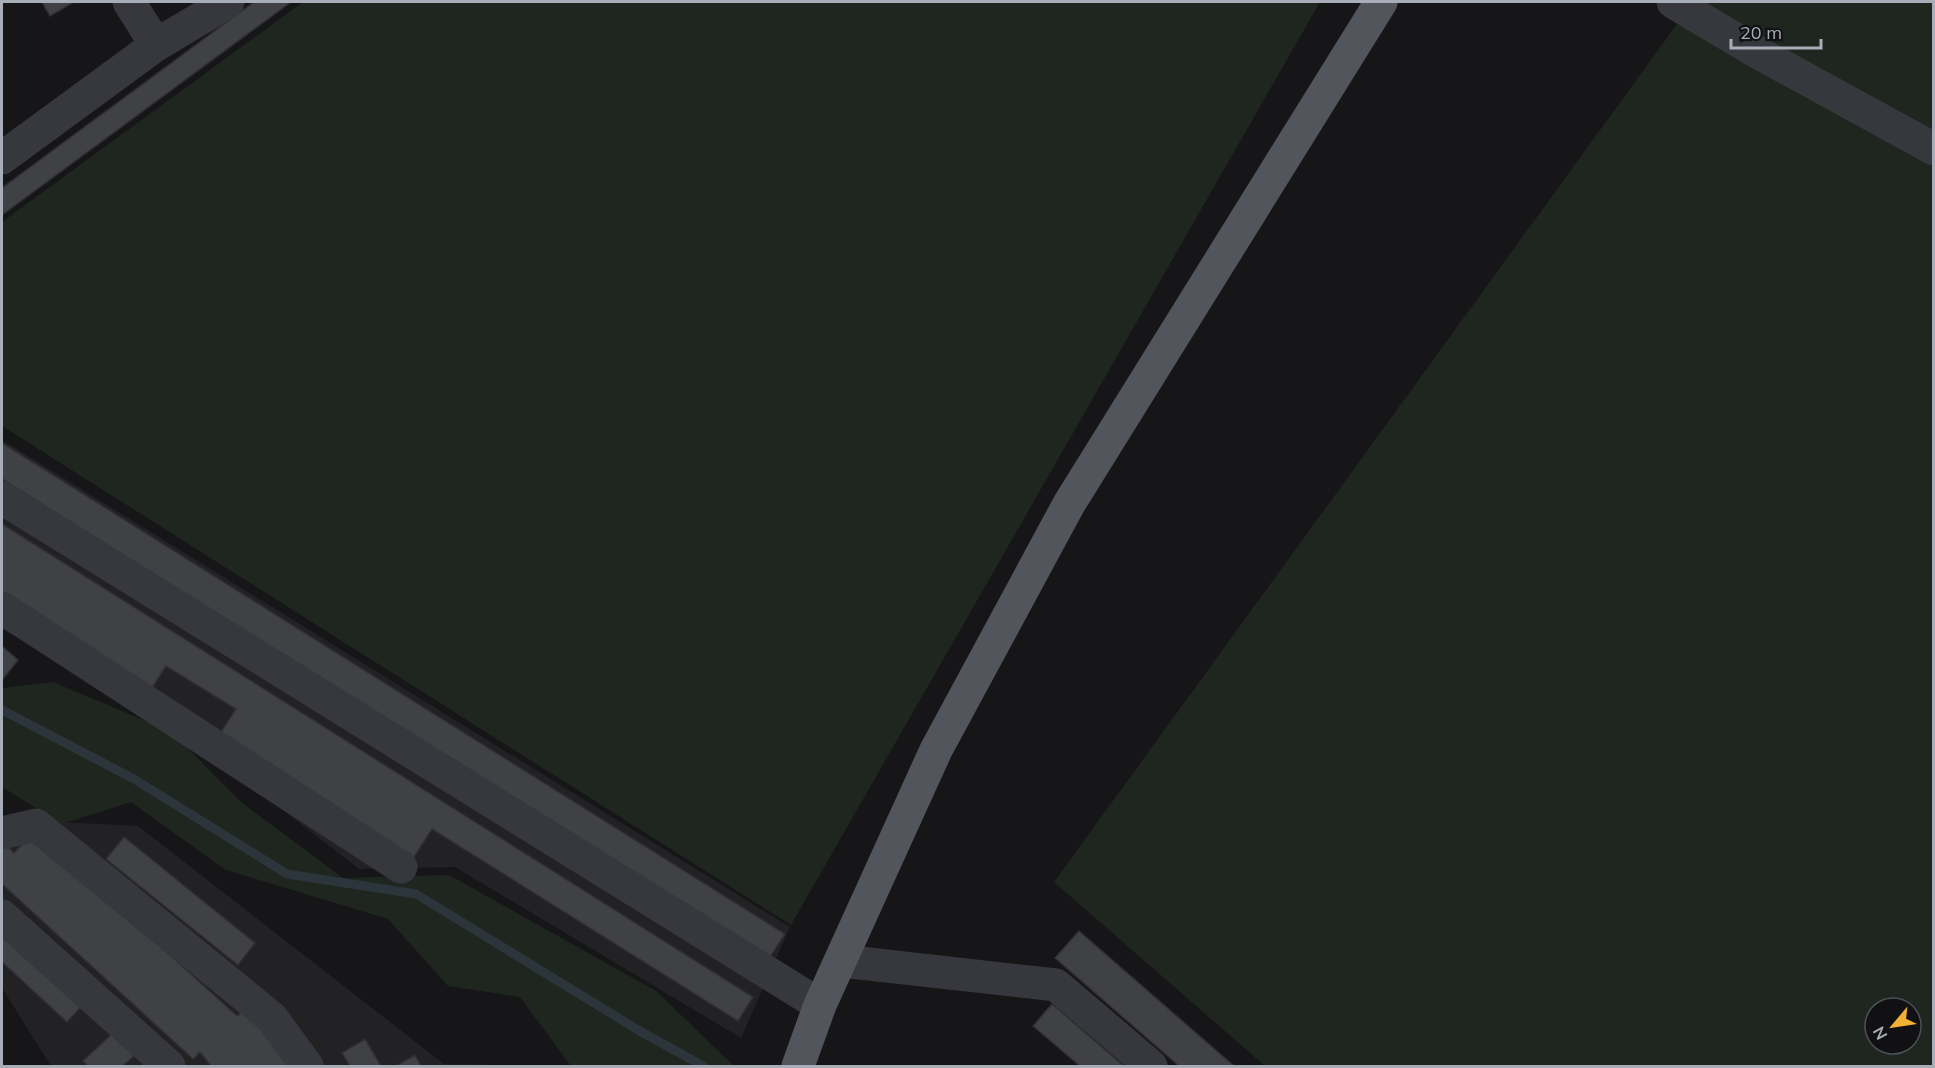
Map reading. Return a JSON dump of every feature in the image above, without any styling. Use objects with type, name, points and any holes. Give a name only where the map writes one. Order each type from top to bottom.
[{"type":"main road","points":[[798,1066],[820,1005],[842,961],[936,750],[1069,504],[1380,2]]},
{"type":"street","points":[[129,2],[156,45]]},
{"type":"street","points":[[2,158],[156,45],[228,2]]},
{"type":"street","points":[[1673,2],[1757,52],[1934,149]]},
{"type":"street","points":[[2,498],[820,1005]]},
{"type":"street","points":[[2,608],[401,867]]},
{"type":"street","points":[[2,833],[36,825],[272,1018],[307,1066]]},
{"type":"street","points":[[2,916],[164,1065]]},
{"type":"street","points":[[842,961],[1056,985],[1151,1066]]},
{"type":"shaded area","points":[[303,2],[1320,2],[791,925],[2,426],[2,222]]},
{"type":"shaded area","points":[[1693,2],[1933,2],[1933,1066],[1265,1066],[1054,882]]},
{"type":"shaded area","points":[[2,440],[790,927],[741,1038],[455,867],[359,869],[176,727],[2,629]]},
{"type":"shaded area","points":[[53,682],[172,732],[241,802],[343,878],[449,875],[656,991],[734,1066],[571,1066],[520,997],[448,986],[388,919],[226,870],[131,802],[62,824],[2,787],[2,688]]},
{"type":"shaded area","points":[[2,819],[138,826],[444,1064],[552,1066],[51,1066],[2,988]]},
{"type":"building","points":[[42,2],[74,2],[50,16]]},
{"type":"building","points":[[254,2],[291,2],[2,215],[2,188]]},
{"type":"building","points":[[2,443],[785,934],[768,960],[2,479]]},
{"type":"building","points":[[2,524],[753,997],[738,1021],[432,829],[414,857],[219,735],[236,709],[166,666],[150,691],[2,598]]},
{"type":"building","points":[[2,646],[18,660],[2,680]]},
{"type":"building","points":[[34,831],[237,1016],[246,1009],[290,1066],[211,1066],[200,1052],[193,1059],[2,884],[2,841],[14,853]]},
{"type":"building","points":[[124,837],[255,943],[238,965],[106,859]]},
{"type":"building","points":[[1079,931],[1234,1066],[1179,1066],[1055,958]]},
{"type":"building","points":[[2,934],[81,1007],[67,1022],[2,962]]},
{"type":"building","points":[[1052,1004],[1124,1066],[1080,1066],[1033,1026]]},
{"type":"building","points":[[113,1033],[134,1056],[122,1066],[88,1066],[83,1061]]},
{"type":"building","points":[[365,1039],[381,1066],[350,1066],[342,1053]]},
{"type":"building","points":[[415,1055],[421,1066],[396,1066]]},
{"type":"waterway","points":[[2,710],[134,779],[287,874],[416,894],[638,1030],[703,1066]]}]
